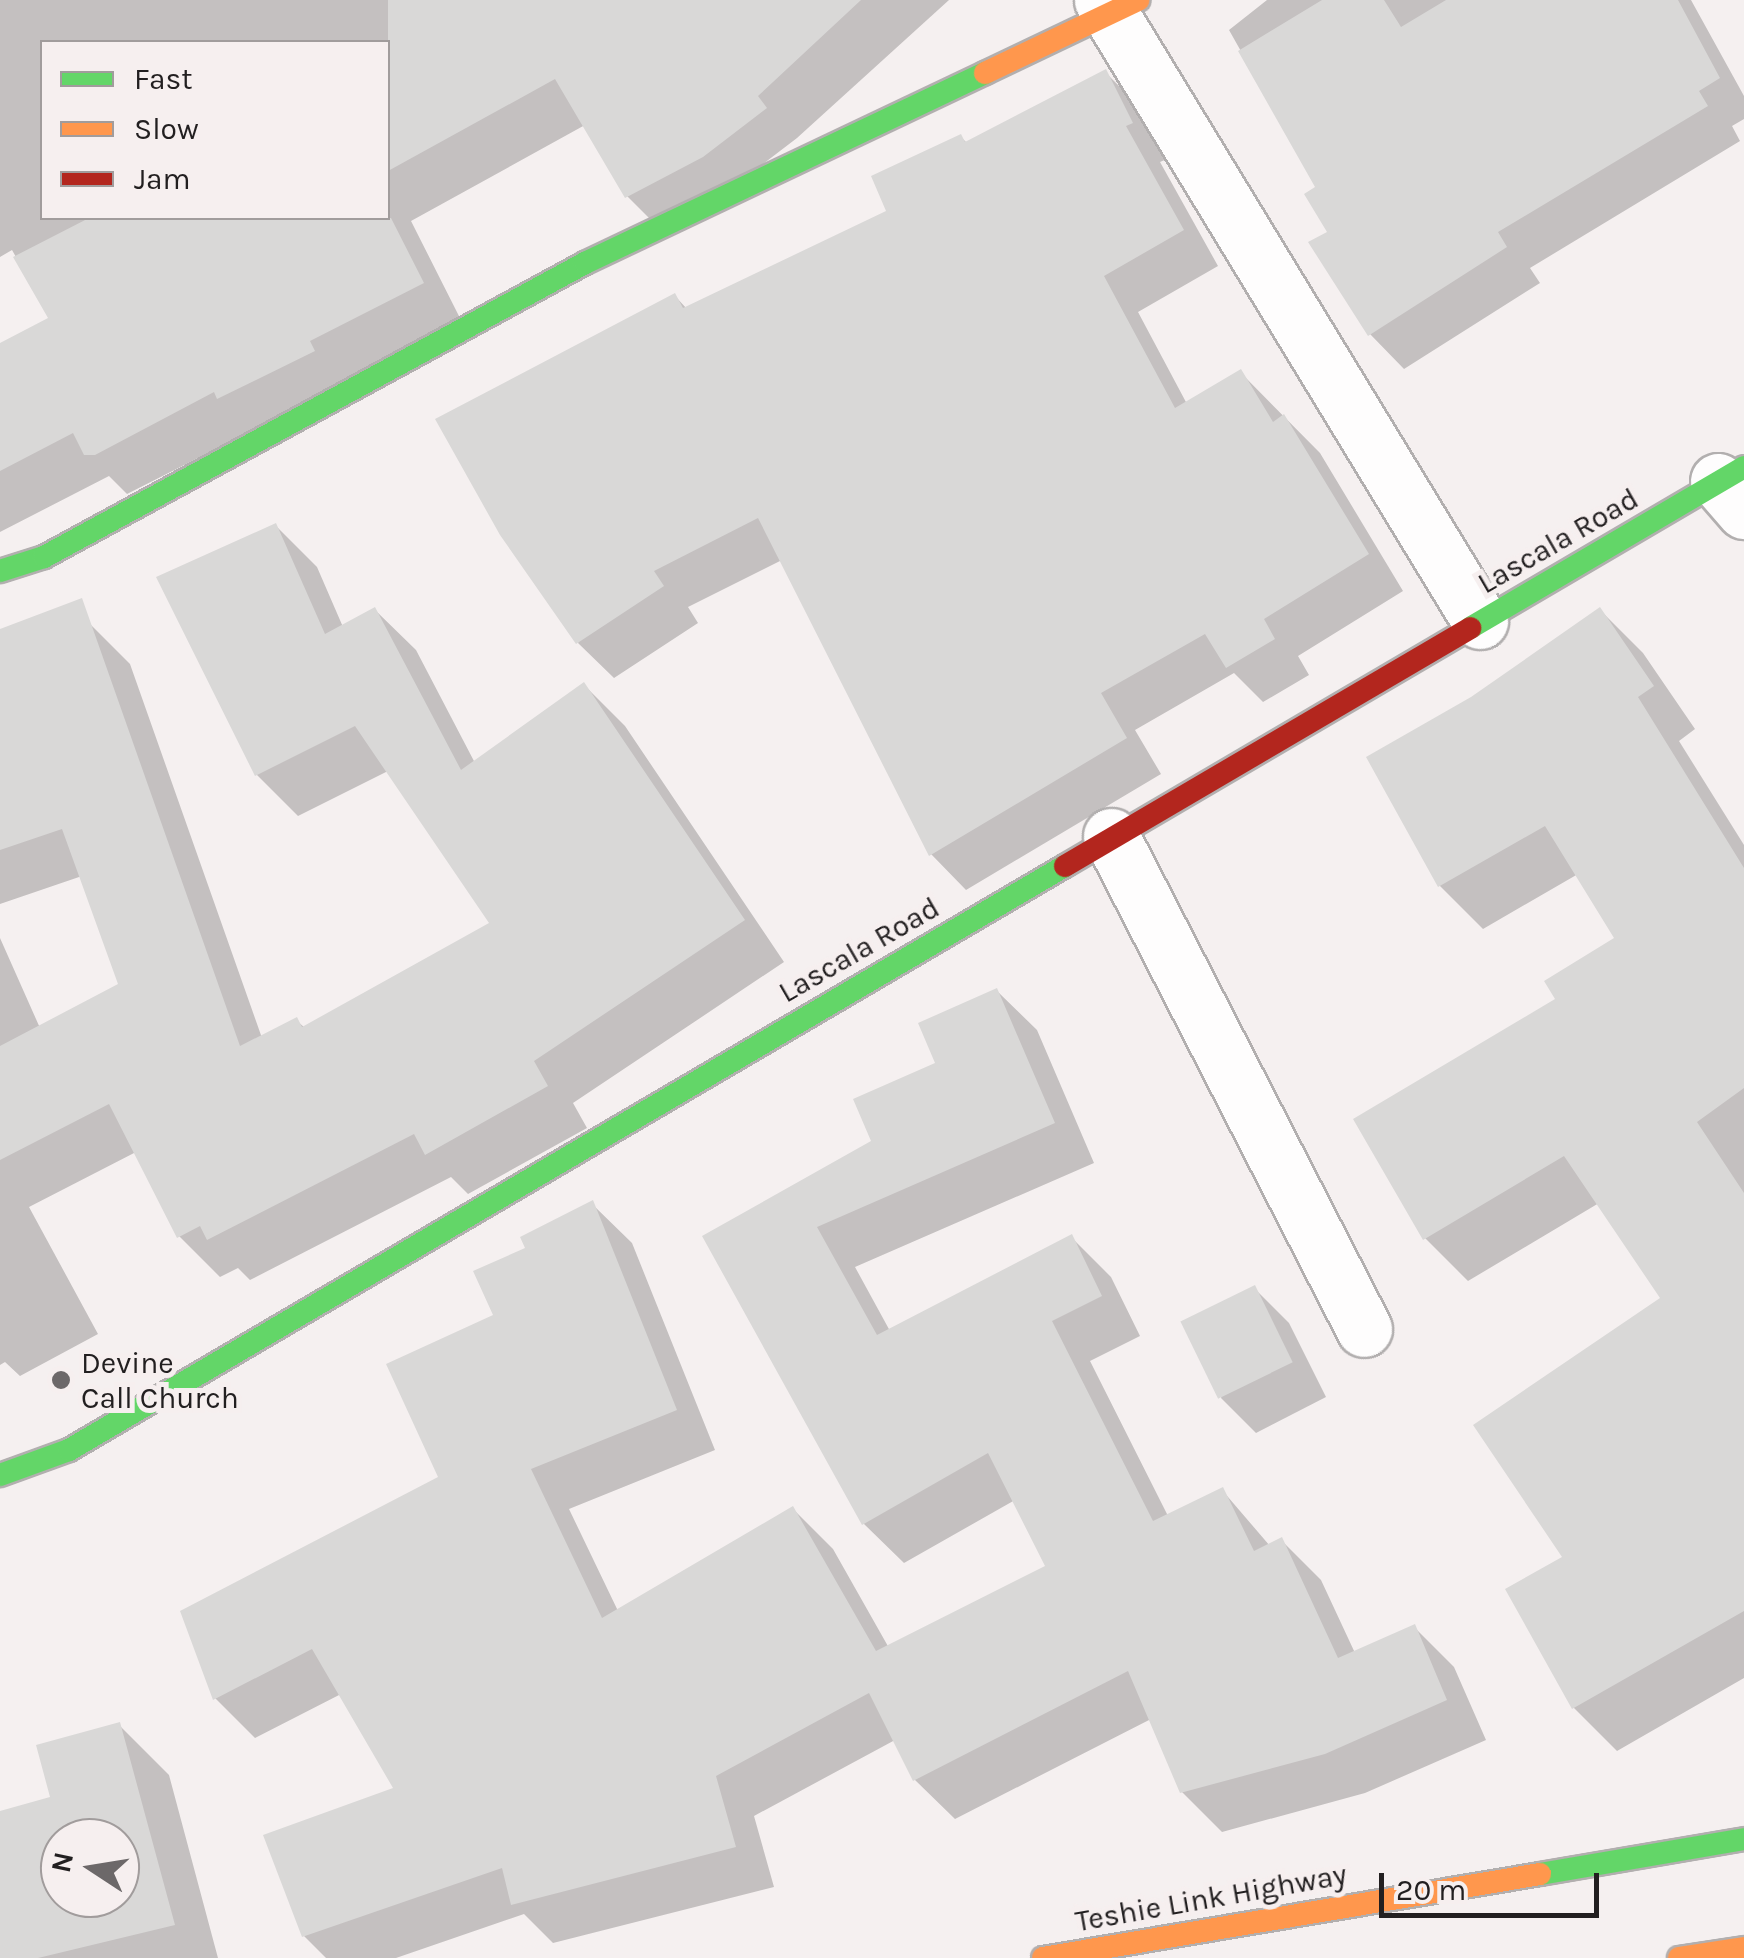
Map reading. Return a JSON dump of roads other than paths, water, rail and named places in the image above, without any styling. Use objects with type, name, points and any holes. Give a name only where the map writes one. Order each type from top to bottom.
[{"type":"street","points":[[0,571],[44,557],[585,263],[1117,5],[1480,621]]},
{"type":"street","name":"Lascala Road","points":[[0,1475],[70,1450],[1480,621],[1735,487]]},
{"type":"street","points":[[1112,836],[1364,1330]]},
{"type":"street","name":"Teshie Link Highway","points":[[1043,1958],[1744,1839]]},
{"type":"street","points":[[1679,1958],[1744,1948]]},
{"type":"place","name":"Devine Call Church","points":[[61,1380]]}]
